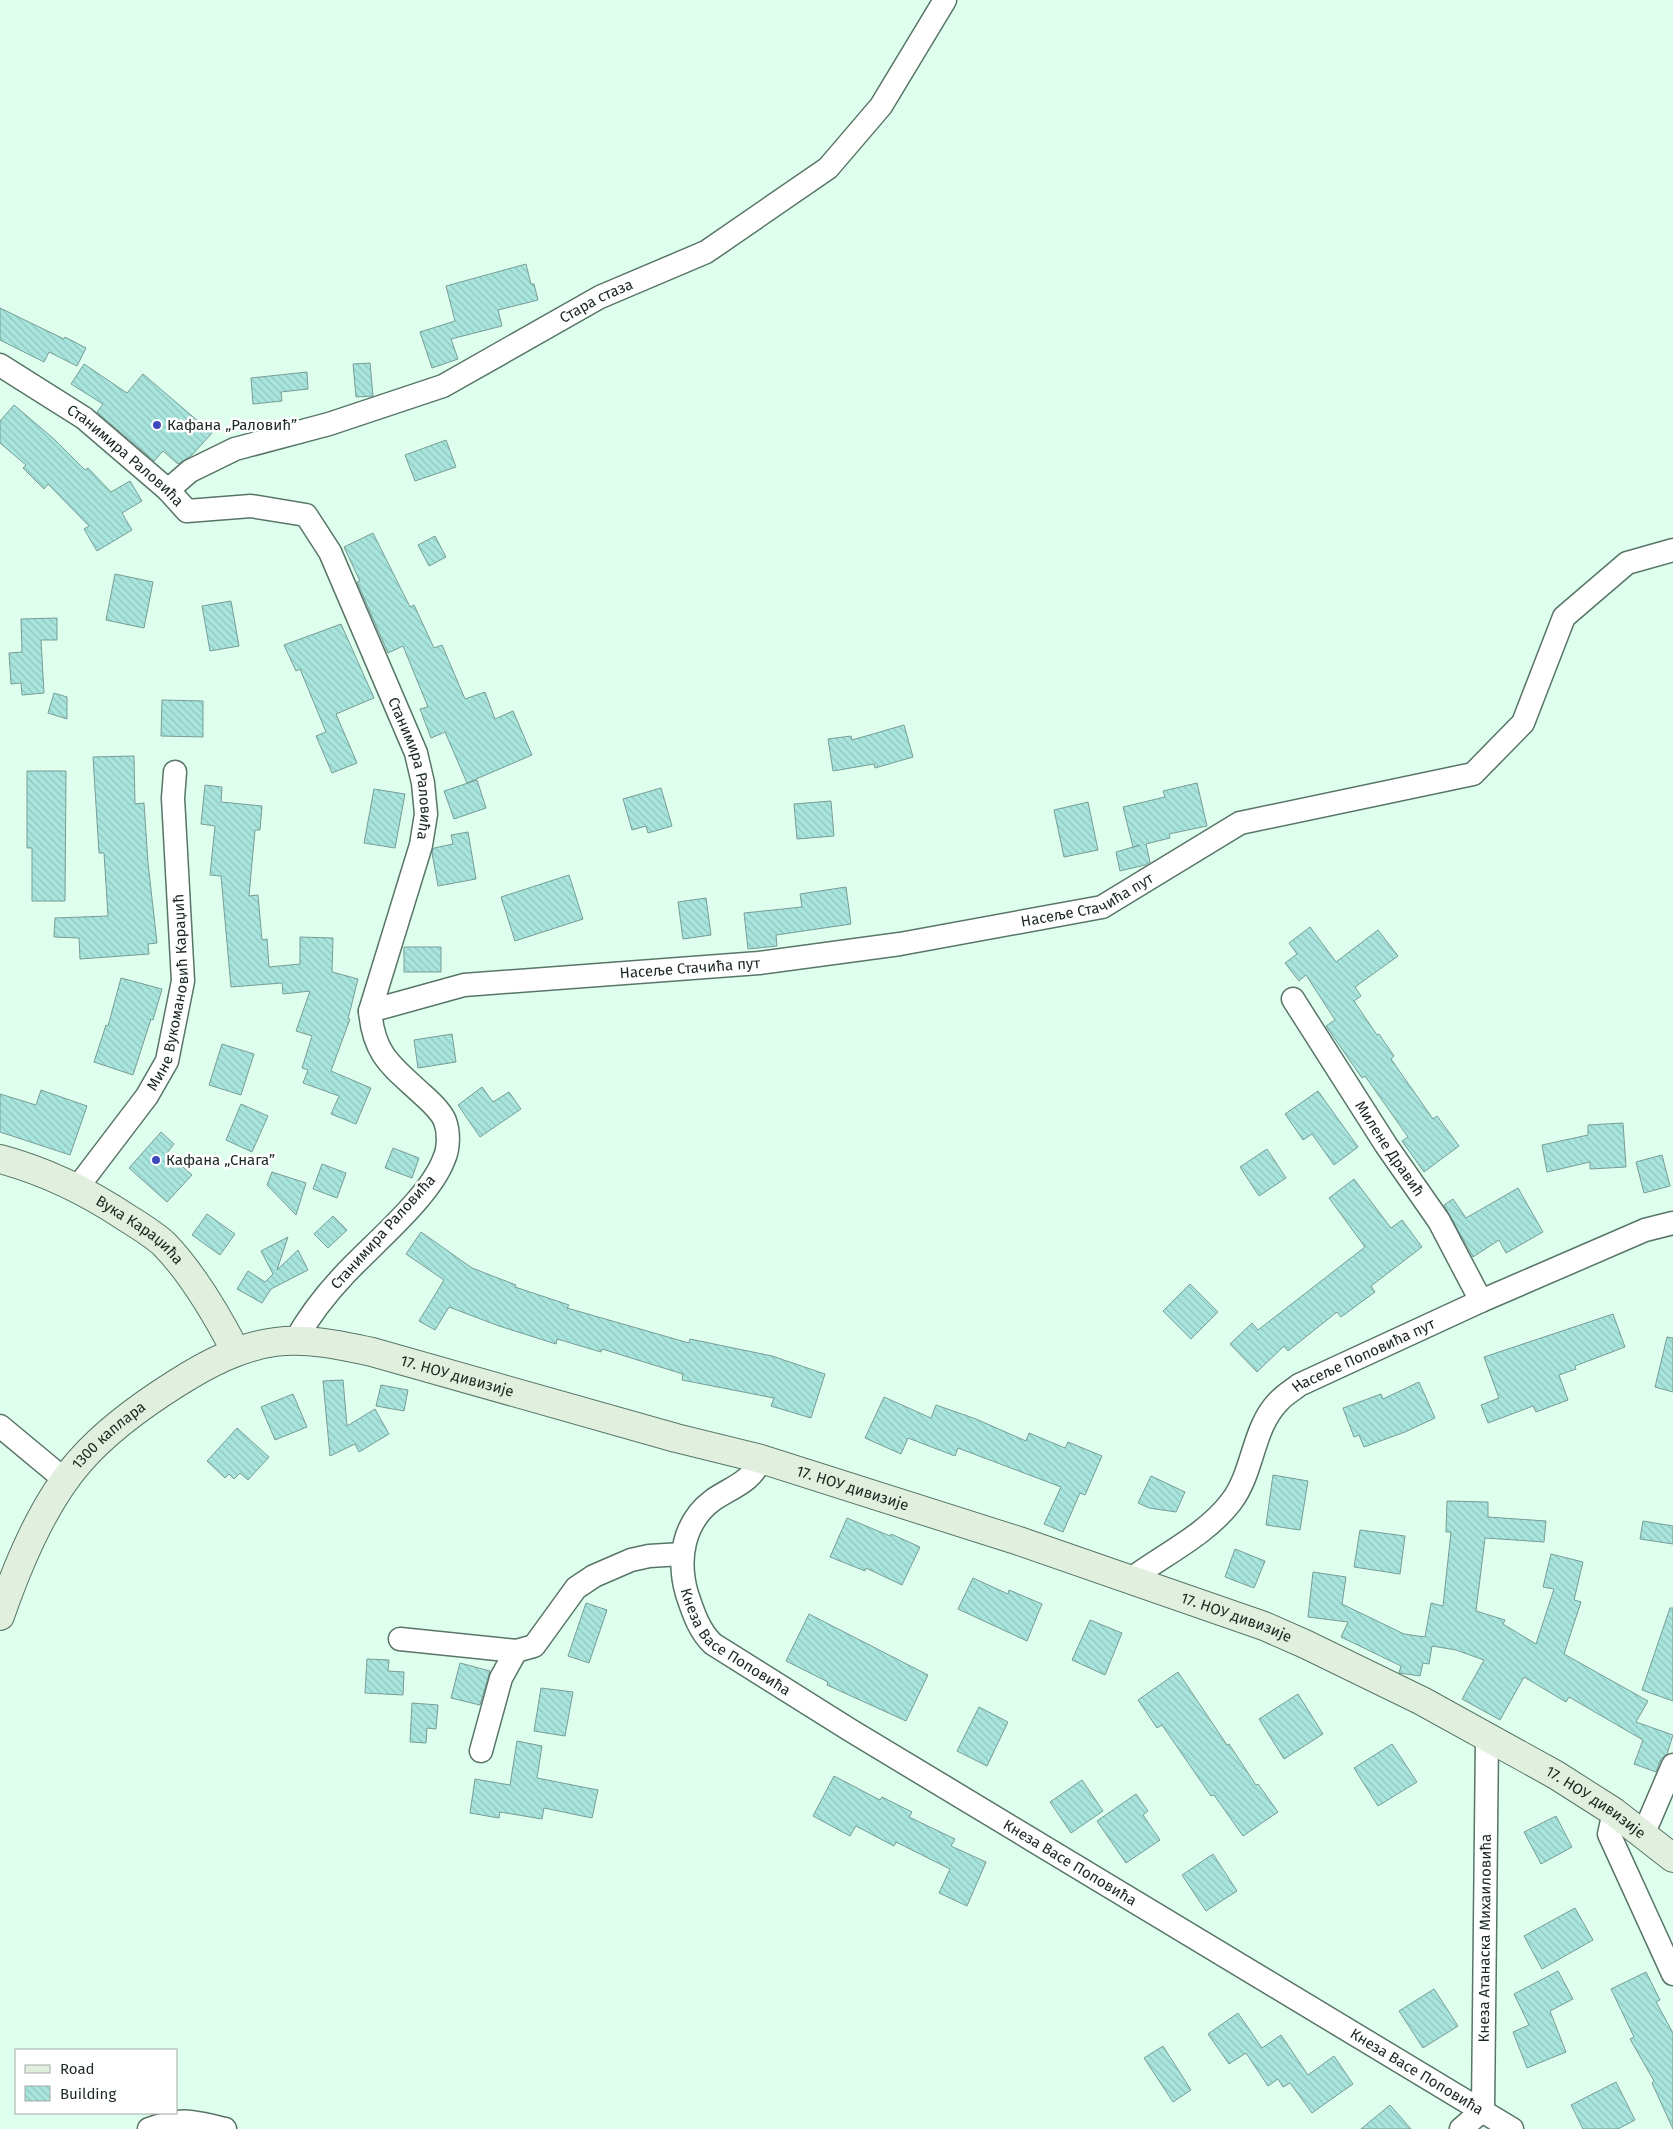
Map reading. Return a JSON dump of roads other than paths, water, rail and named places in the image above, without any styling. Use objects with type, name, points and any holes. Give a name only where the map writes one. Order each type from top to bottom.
[{"type":"street","name":"Стара стаза","points":[[168,490],[190,471],[235,449],[329,424],[443,386],[600,298],[706,252],[828,168],[881,106],[945,0]]},
{"type":"street","name":"Станимира Раловића","points":[[0,365],[84,418],[168,490],[187,510],[251,506],[306,515],[330,552],[416,753],[423,783],[426,814],[421,844],[370,1011],[375,1043],[389,1064],[433,1104],[445,1120],[448,1139],[445,1158],[431,1182],[394,1225],[328,1292],[295,1341]]},
{"type":"street","name":"Насеље Стачића пут","points":[[370,1011],[464,985],[759,963],[900,944],[1102,907],[1240,824],[1473,774],[1523,723],[1564,617],[1627,563],[1673,550]]},
{"type":"street","name":"Мине Вукомановић Караџић","points":[[77,1188],[147,1096],[167,1061],[183,981],[173,798],[175,772]]},
{"type":"street","name":"Милене Дравић","points":[[1292,999],[1386,1145],[1439,1221],[1481,1301]]},
{"type":"street","name":"Вука Караџића","points":[[0,1159],[22,1165],[77,1188],[146,1229],[164,1244],[214,1311],[236,1352]]},
{"type":"street","name":"Насеље Поповића пут","points":[[1130,1579],[1207,1526],[1230,1503],[1244,1478],[1262,1428],[1278,1401],[1300,1385],[1481,1301],[1645,1230],[1673,1223]]},
{"type":"street","name":"1300 каплара","points":[[0,1616],[24,1555],[65,1480],[94,1445],[128,1416],[183,1379],[236,1352],[259,1345],[295,1341]]},
{"type":"street","name":"17. НОУ дивизије","points":[[295,1341],[327,1343],[372,1352],[676,1438],[761,1459],[935,1516],[988,1531],[1234,1615],[1306,1644],[1407,1693],[1487,1737],[1564,1780],[1614,1812],[1673,1858]]},
{"type":"street","points":[[0,1426],[65,1480]]},
{"type":"street","points":[[400,1639],[516,1651],[534,1646],[576,1588],[594,1576],[631,1560],[649,1556],[682,1554],[684,1544],[696,1517],[714,1500],[749,1478],[757,1469],[761,1459]]},
{"type":"street","name":"Кнеза Васе Поповића","points":[[682,1554],[684,1578],[691,1606],[703,1633],[713,1644],[850,1730],[1512,2129]]},
{"type":"street","points":[[481,1752],[501,1678],[516,1651]]},
{"type":"street","name":"Кнеза Атанаска Михаиловића","points":[[1483,2110],[1487,1737]]},
{"type":"street","points":[[1643,1835],[1673,1765]]},
{"type":"street","points":[[1614,1812],[1609,1834],[1673,1974]]},
{"type":"street","points":[[1461,2129],[1483,2110]]},
{"type":"street","points":[[149,2129],[169,2122],[189,2120],[225,2129]]},
{"type":"place","name":"Кафана „Раловић”","points":[[157,425]]},
{"type":"place","name":"Кафана „Снага”","points":[[156,1160]]}]
